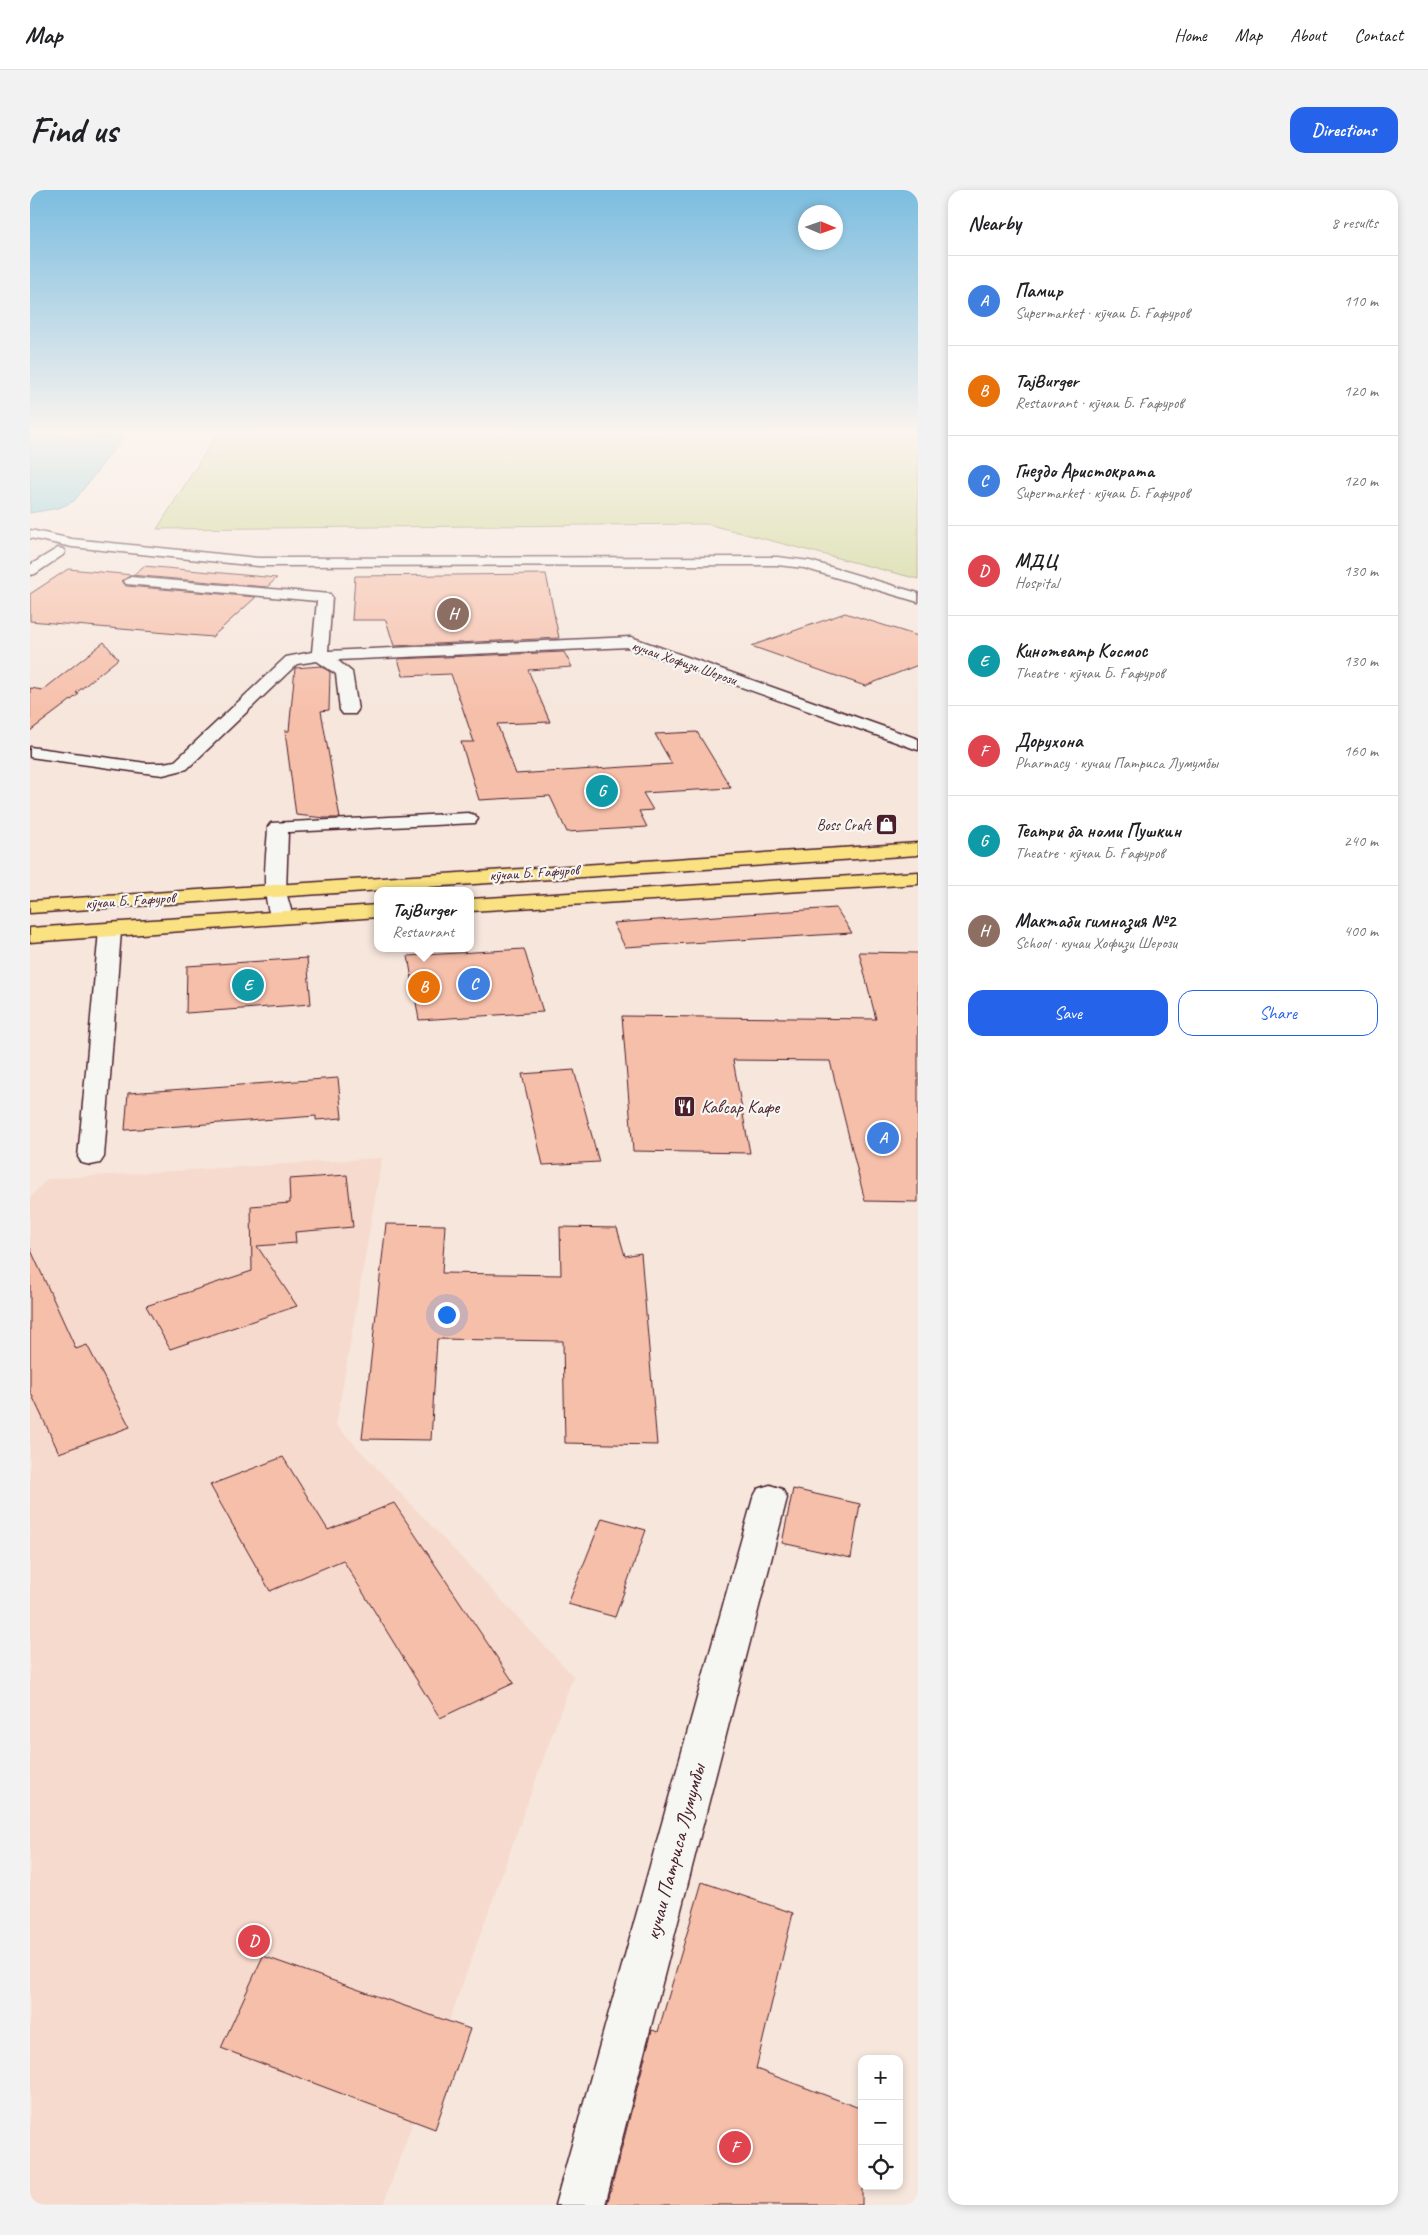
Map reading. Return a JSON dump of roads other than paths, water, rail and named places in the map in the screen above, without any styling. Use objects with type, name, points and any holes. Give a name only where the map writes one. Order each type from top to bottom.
[{"type":"main road","name":"кӯчаи Б. Ғафуров","points":[[30,907],[918,849]]},
{"type":"main road","name":"кӯчаи Б. Ғафуров","points":[[474,905],[918,878]]},
{"type":"main road","name":"кӯчаи Б. Ғафуров","points":[[30,936],[374,911]]},
{"type":"street","points":[[30,534],[72,543],[258,562],[777,561],[805,564],[918,598]]},
{"type":"street","points":[[30,557],[53,556],[30,571]]},
{"type":"street","points":[[132,581],[325,597],[320,656],[344,672],[348,710]]},
{"type":"street","name":"кучаи Хофизи Шерози","points":[[30,752],[146,768],[163,769],[180,765],[292,660],[320,656],[631,642],[918,745]]},
{"type":"street","points":[[282,917],[276,892],[278,827],[468,819]]},
{"type":"street","points":[[91,1157],[110,931]]},
{"type":"street","name":"кучаи Патриса Лумумбы","points":[[580,2205],[770,1498]]},
{"type":"place","name":"Мактаби гимназия №2","points":[[453,614]]},
{"type":"place","name":"Театри ба номи Пушкин","points":[[602,791]]},
{"type":"place","name":"Boss Craft","points":[[887,825]]},
{"type":"place","name":"Гнездо Аристократа","points":[[474,984]]},
{"type":"place","name":"Кинотеатр Космос","points":[[248,985]]},
{"type":"place","name":"TajBurger","points":[[424,987]]},
{"type":"place","name":"Кавсар Кафе","points":[[685,1107]]},
{"type":"place","name":"Памир","points":[[883,1138]]},
{"type":"place","name":"МДЦ","points":[[254,1941]]},
{"type":"place","name":"Дорухона","points":[[735,2147]]}]
